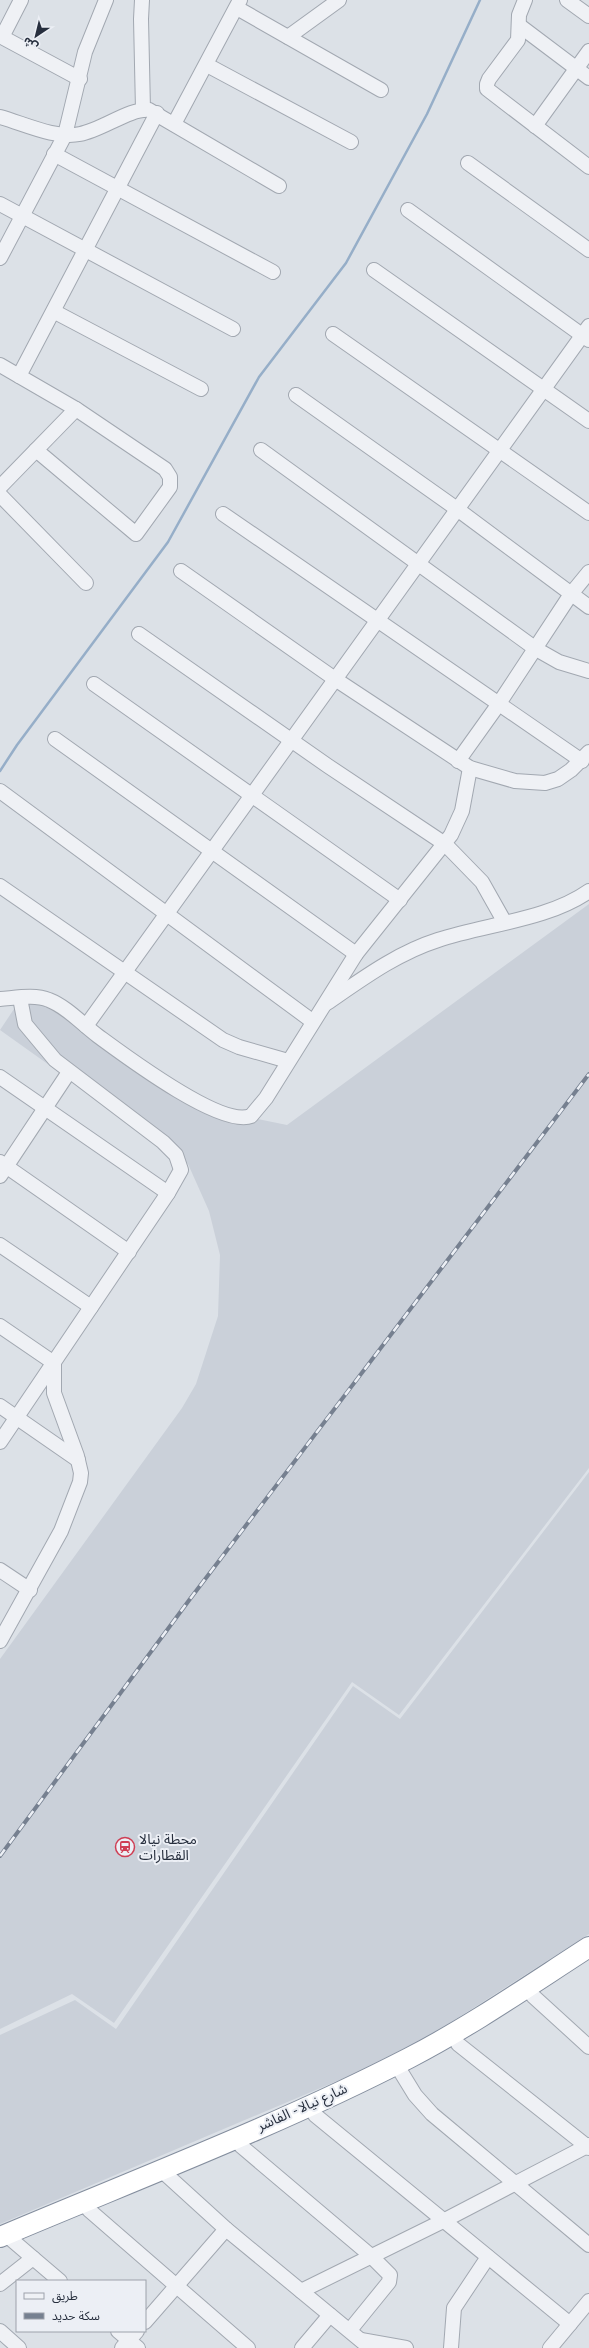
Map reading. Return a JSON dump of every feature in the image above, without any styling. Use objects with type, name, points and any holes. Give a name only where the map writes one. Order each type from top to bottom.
[{"type":"highway","name":"شارع نيالا - الفاشر","points":[[5,2240],[164,2173],[241,2146],[315,2115],[399,2069],[589,1947]]},
{"type":"highway","name":"شارع نيالا - الفاشر","points":[[69,2212],[89,2210],[164,2173],[310,2105],[458,2044],[589,1960]]},
{"type":"street","points":[[21,0],[1,37],[80,79]]},
{"type":"street","points":[[0,258],[65,135],[80,79],[85,52],[106,0]]},
{"type":"street","points":[[19,376],[55,312],[117,189],[150,112],[140,19],[142,0]]},
{"type":"street","points":[[288,37],[339,0]]},
{"type":"street","points":[[525,0],[519,12],[520,26],[518,40],[486,87],[490,94],[589,167]]},
{"type":"street","points":[[567,0],[589,16]]},
{"type":"street","points":[[174,124],[207,65],[238,4],[288,37],[381,90]]},
{"type":"street","points":[[520,26],[589,78]]},
{"type":"street","points":[[535,126],[589,51]]},
{"type":"street","points":[[207,65],[351,142]]},
{"type":"street","points":[[0,117],[65,135],[91,132],[150,112],[174,124],[279,186]]},
{"type":"street","points":[[54,154],[273,272]]},
{"type":"street","points":[[468,163],[589,250]]},
{"type":"street","points":[[0,204],[87,248],[233,329]]},
{"type":"street","points":[[86,1026],[500,450],[587,334],[408,210]]},
{"type":"street","points":[[374,270],[589,421]]},
{"type":"street","points":[[55,312],[200,389]]},
{"type":"street","points":[[333,334],[589,513]]},
{"type":"street","points":[[0,365],[76,409],[165,469],[170,477],[170,487],[137,534],[36,450]]},
{"type":"street","points":[[296,395],[457,510],[589,607]]},
{"type":"street","points":[[0,487],[76,409]]},
{"type":"street","points":[[260,450],[536,649],[558,662],[589,671]]},
{"type":"street","points":[[0,495],[86,583]]},
{"type":"street","points":[[181,572],[335,679],[464,764],[514,781],[545,783],[558,779],[585,757],[498,705],[223,514]]},
{"type":"street","points":[[0,999],[20,998],[51,1001],[184,1094],[212,1110],[233,1117],[248,1118],[256,1112],[312,1021],[356,954],[445,844],[462,811],[464,764],[498,705],[571,594],[589,572]]},
{"type":"street","points":[[139,634],[291,740],[445,844],[482,882],[504,921]]},
{"type":"street","points":[[94,684],[400,900]]},
{"type":"street","points":[[55,739],[356,954]]},
{"type":"street","points":[[0,791],[312,1021]]},
{"type":"street","points":[[0,886],[223,1040],[239,1047],[288,1061]]},
{"type":"street","points":[[321,1007],[368,974],[437,940],[550,910],[589,891]]},
{"type":"street","points":[[0,1442],[129,1252],[168,1193],[181,1170],[176,1155],[170,1148],[55,1060],[29,1032],[22,1015],[20,998]]},
{"type":"street","points":[[69,1072],[2,1168],[129,1252]]},
{"type":"street","points":[[0,1077],[168,1193]]},
{"type":"street","points":[[0,1245],[91,1307]]},
{"type":"street","points":[[0,1326],[54,1362]]},
{"type":"street","points":[[0,1641],[30,1590],[61,1531],[78,1487],[81,1474],[78,1460],[54,1393],[54,1362]]},
{"type":"street","points":[[0,1406],[78,1460]]},
{"type":"street","points":[[0,1570],[30,1590]]},
{"type":"street","points":[[533,1996],[589,2047]]},
{"type":"street","points":[[301,2291],[370,2255],[443,2221],[588,2146],[458,2044]]},
{"type":"street","points":[[399,2069],[415,2095],[432,2114],[514,2184],[589,2245]]},
{"type":"street","points":[[315,2115],[570,2324]]},
{"type":"street","points":[[241,2146],[370,2255],[390,2274],[389,2282],[350,2330]]},
{"type":"street","points":[[164,2173],[226,2229],[366,2344],[406,2348]]},
{"type":"street","points":[[89,2210],[248,2348]]},
{"type":"street","points":[[146,2321],[226,2229]]},
{"type":"street","points":[[5,2240],[34,2258],[59,2280]]},
{"type":"street","points":[[451,2348],[454,2308],[488,2257]]},
{"type":"street","points":[[0,2284],[34,2258]]},
{"type":"street","points":[[550,2348],[589,2301]]},
{"type":"street","points":[[302,2348],[330,2315]]},
{"type":"street","points":[[0,2331],[19,2348]]},
{"type":"shaded area","points":[[589,904],[589,1468],[399,1715],[352,1682],[114,2023],[72,1994],[0,2029],[0,1659],[182,1408],[196,1384],[218,1316],[220,1255],[209,1211],[188,1164],[0,1030],[26,991],[195,1106],[287,1125]]},
{"type":"shaded area","points":[[589,1472],[589,1934],[403,2053],[0,2224],[0,2035],[75,2000],[116,2029],[353,1686],[400,1719]]},
{"type":"waterway","points":[[0,771],[17,745],[168,542],[259,377],[346,263],[427,114],[480,0]]},
{"type":"railway","points":[[0,1856],[190,1599],[589,1074]]},
{"type":"place","name":"محطة نيالا القطارات","points":[[125,1847]]}]
